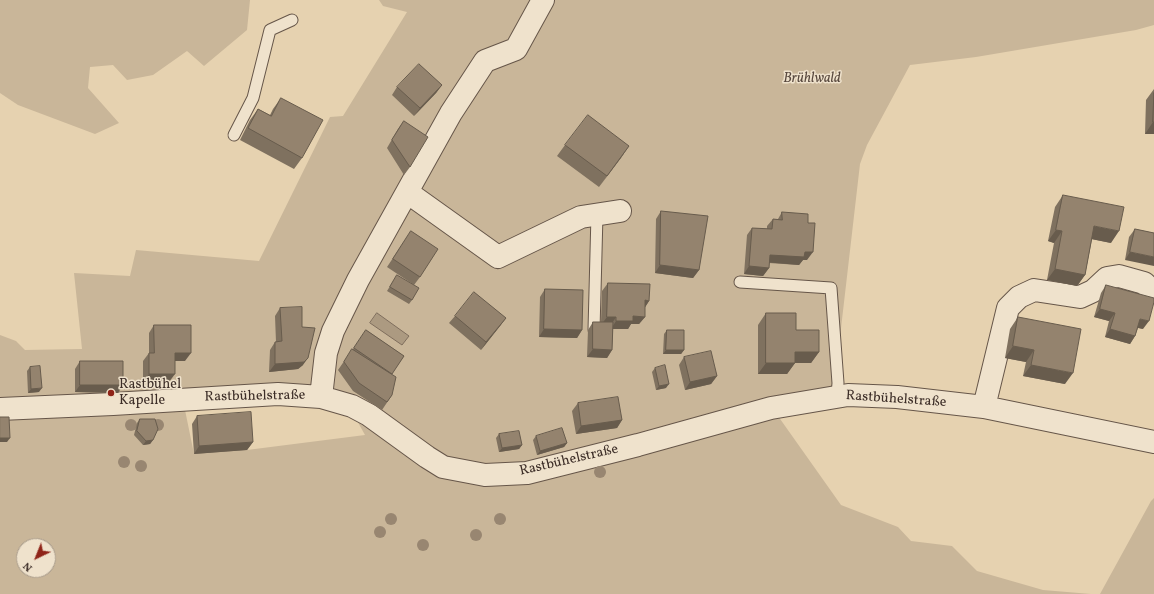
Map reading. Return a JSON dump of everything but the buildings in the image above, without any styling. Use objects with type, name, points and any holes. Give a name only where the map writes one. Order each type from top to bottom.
[{"type":"street","points":[[321,397],[326,353],[333,331],[358,280],[451,113],[485,60],[516,49],[543,0]]},
{"type":"street","points":[[407,192],[498,257],[581,216],[620,212]]},
{"type":"street","points":[[984,407],[1008,308],[1019,297],[1034,290],[1080,297],[1093,291],[1107,278],[1119,276],[1144,283],[1154,292]]},
{"type":"street","name":"Rastbühelstraße","points":[[0,409],[278,394],[321,397],[352,406],[369,415],[443,467],[485,475],[527,473],[638,445],[771,408],[837,396],[894,397],[984,407],[1154,442]]},
{"type":"lane","points":[[234,135],[253,98],[270,30],[292,20]]},
{"type":"lane","points":[[594,330],[598,214]]},
{"type":"lane","points":[[740,282],[831,288],[838,383],[837,396]]},
{"type":"green space","points":[[0,0],[250,0],[247,30],[204,66],[187,51],[153,75],[127,80],[113,65],[90,67],[88,88],[119,123],[95,134],[18,105],[0,93]]},
{"type":"green space","name":"Brühlwald","points":[[379,0],[1154,0],[1154,25],[1136,30],[976,57],[910,65],[867,145],[860,164],[832,406],[778,416],[841,505],[898,527],[911,541],[952,546],[977,571],[1043,590],[1091,594],[0,594],[0,335],[16,341],[25,350],[82,349],[74,273],[130,276],[136,250],[259,261],[330,117],[343,116],[407,12],[383,6]],"holes":[[[267,404],[333,406],[355,417],[365,435],[247,450],[194,454],[185,410]]]},
{"type":"green space","points":[[1154,498],[1154,594],[1100,594],[1151,501]]},
{"type":"shaded area","points":[[377,313],[409,336],[402,345],[370,323]]},
{"type":"place","name":"Rastbühel Kapelle","points":[[111,393]]}]
